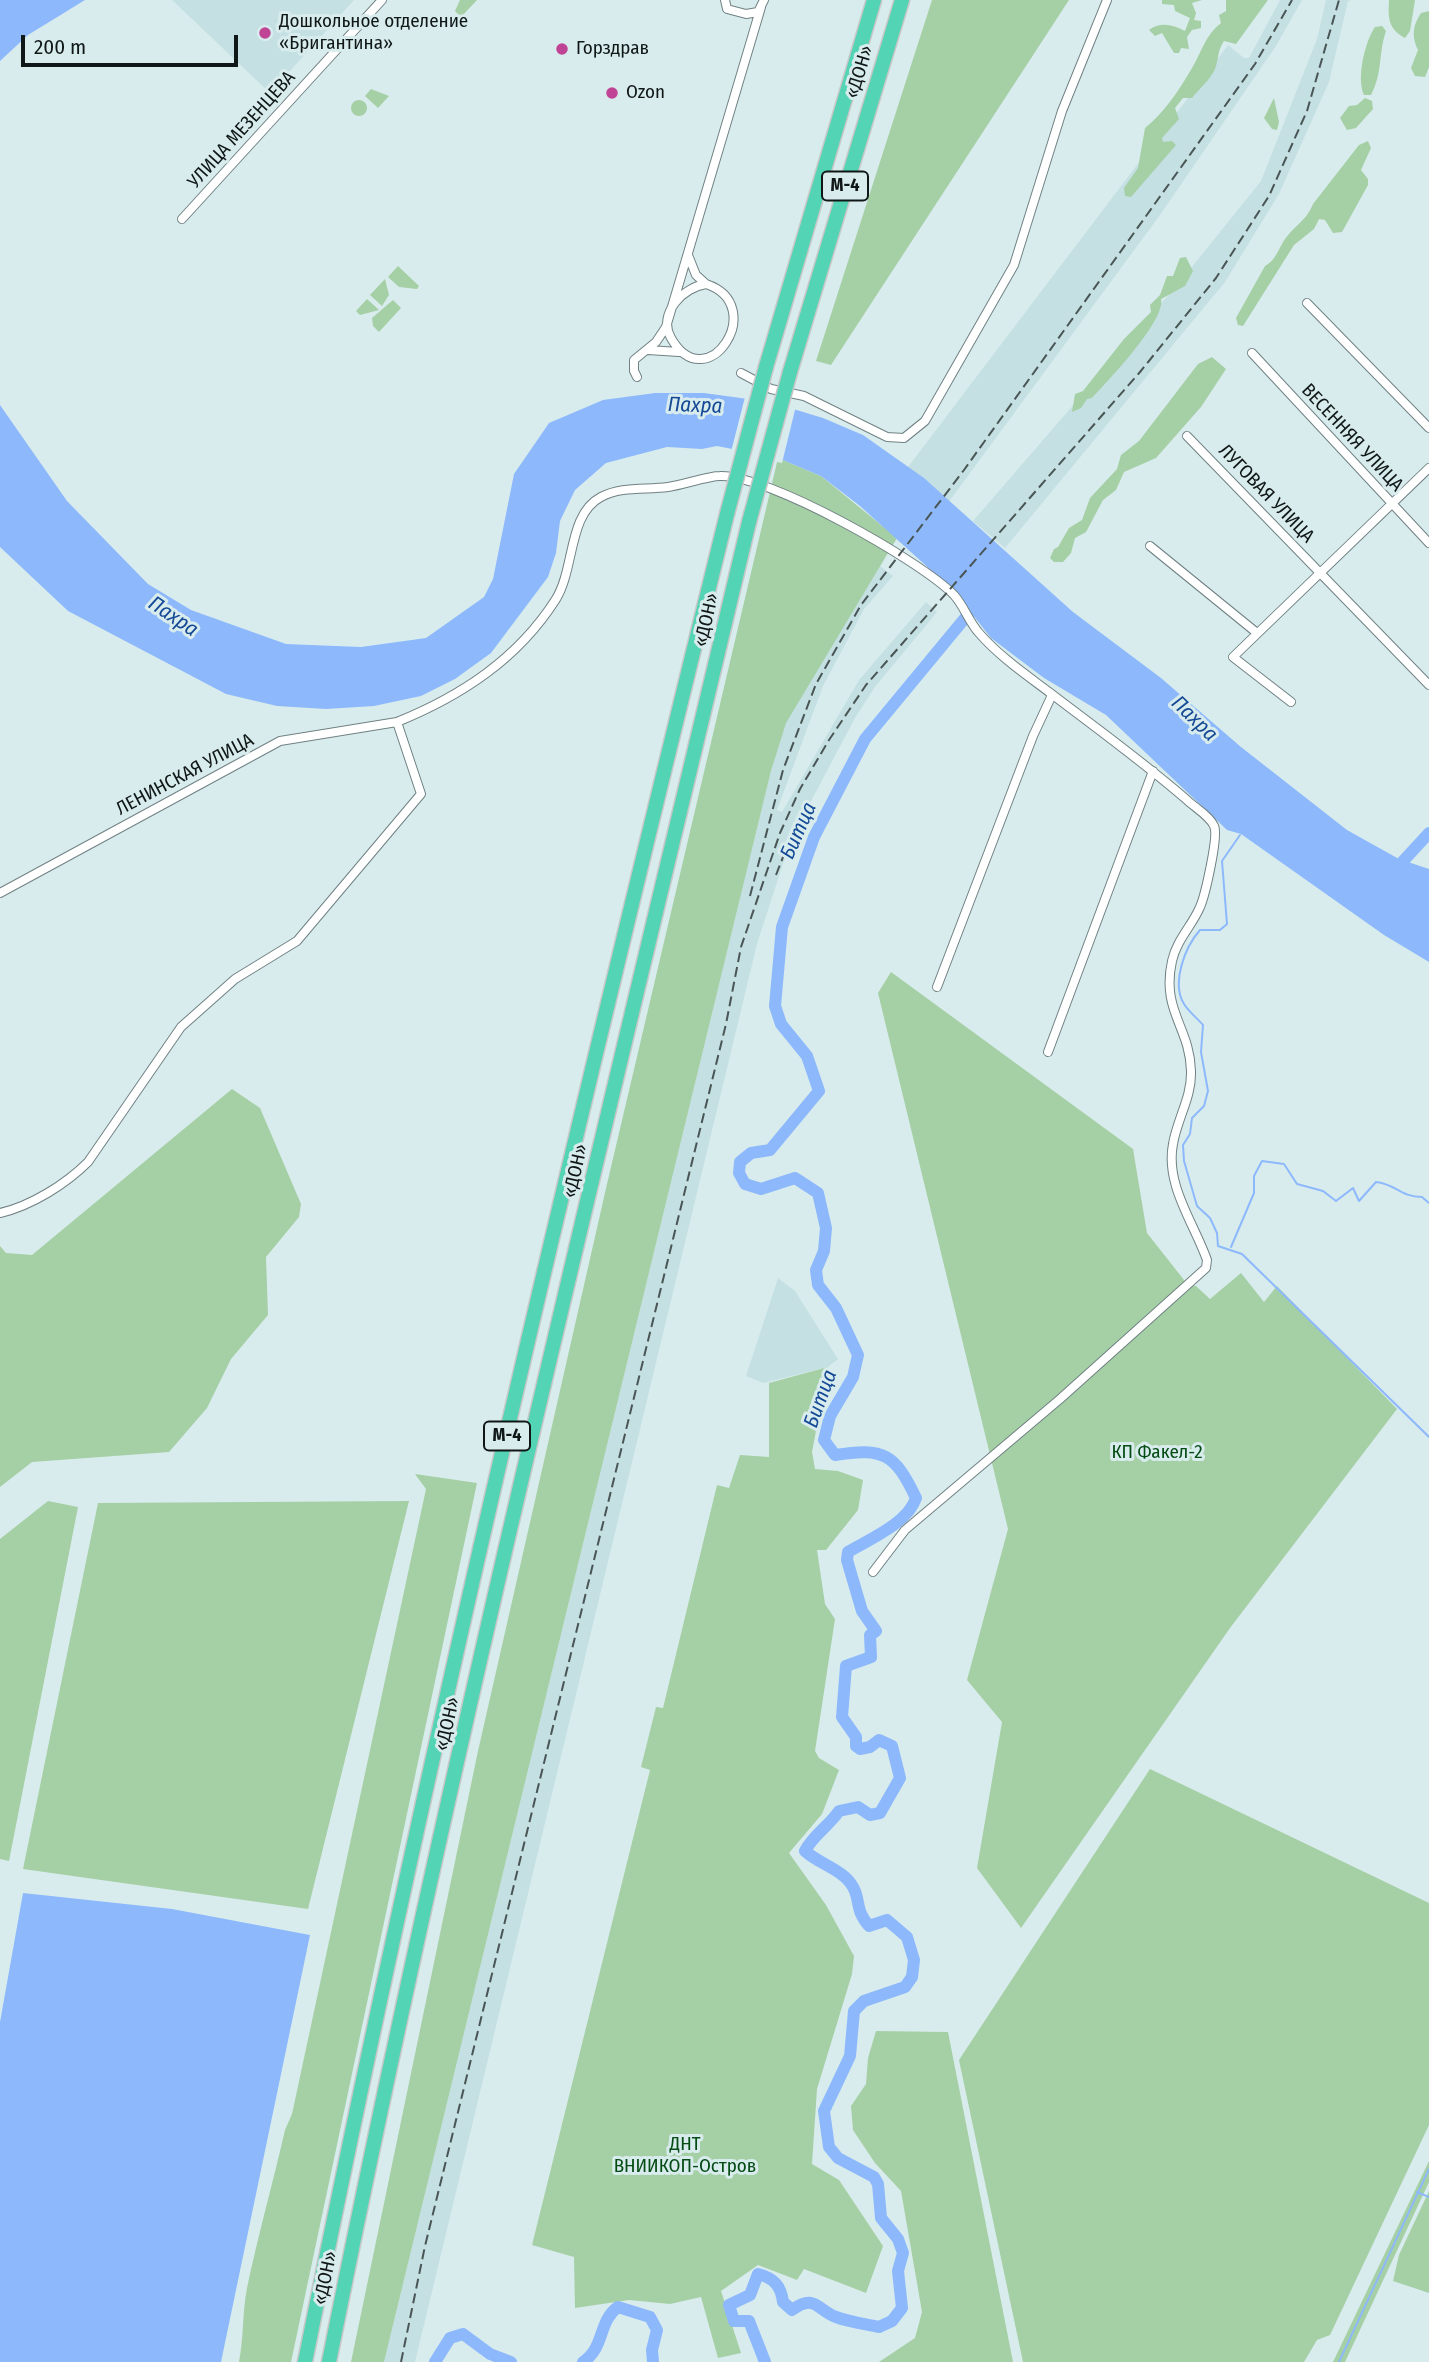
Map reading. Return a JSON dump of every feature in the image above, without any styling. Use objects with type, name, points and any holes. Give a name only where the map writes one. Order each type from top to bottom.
[{"type":"highway","name":"«ДОН»","points":[[305,2362],[377,2015],[500,1469],[727,514],[766,367],[874,0]]},
{"type":"highway","name":"«ДОН»","points":[[329,2362],[398,2032],[522,1484],[750,522],[790,373],[902,0]]},
{"type":"street","name":"УЛИЦА МЕЗЕНЦЕВА","points":[[182,219],[382,0]]},
{"type":"street","points":[[725,0],[727,9],[746,14],[758,12],[763,3]]},
{"type":"street","points":[[741,373],[771,390],[804,396],[887,437],[904,438],[925,421],[1014,265],[1062,111],[1107,0]]},
{"type":"street","points":[[638,377],[634,371],[634,360],[648,350],[666,327],[763,3]]},
{"type":"street","points":[[648,350],[679,352],[693,359],[710,358],[723,348],[733,332],[732,310],[726,294],[706,284],[696,275],[688,254]]},
{"type":"street","points":[[679,352],[668,333],[671,310],[678,297],[692,286],[706,284]]},
{"type":"street","points":[[1307,303],[1429,428]]},
{"type":"street","name":"ВЕСЕННЯЯ УЛИЦА","points":[[1252,353],[1429,543]]},
{"type":"street","name":"ЛУГОВАЯ УЛИЦА","points":[[1188,436],[1429,685]]},
{"type":"street","points":[[1291,702],[1233,657],[1429,468]]},
{"type":"street","name":"ЛЕНИНСКАЯ УЛИЦА","points":[[0,893],[280,741],[397,722],[439,705],[509,656],[557,597],[572,562],[580,519],[600,497],[631,489],[695,484],[717,475],[751,480],[802,501],[911,561],[957,598],[967,618],[995,650],[1153,771],[1214,825],[1217,839],[1203,898],[1178,943],[1167,988],[1191,1069],[1190,1088],[1172,1144],[1172,1162],[1180,1198],[1203,1250],[1206,1268],[1060,1399],[905,1530],[873,1572]]},
{"type":"street","points":[[1150,546],[1257,633]]},
{"type":"street","points":[[937,988],[1033,736],[1052,695]]},
{"type":"street","points":[[0,1213],[32,1200],[74,1177],[88,1162],[181,1027],[235,979],[297,942],[383,843],[421,793],[397,722]]},
{"type":"street","points":[[1048,1052],[1153,771]]},
{"type":"shaded area","name":"Дошкольное отделение «Бригантина»","points":[[172,0],[354,0],[270,93]]},
{"type":"shaded area","points":[[1280,0],[1302,0],[1276,46],[1160,215],[948,503],[908,467],[1228,45],[1244,58],[1249,58]]},
{"type":"shaded area","points":[[1326,0],[1351,0],[1348,1],[1329,82],[1279,194],[1225,282],[1005,548],[973,521],[1183,278],[1261,181],[1317,39]]},
{"type":"shaded area","points":[[880,566],[893,576],[864,609],[823,686],[777,810],[782,812],[859,680],[926,602],[937,612],[875,687],[855,718],[791,839],[757,944],[415,2362],[384,2362],[771,771],[785,723]]},
{"type":"shaded area","points":[[778,1278],[795,1291],[838,1359],[828,1367],[763,1383],[746,1376]]},
{"type":"green space","points":[[460,0],[477,0],[461,17],[455,11]]},
{"type":"green space","points":[[932,0],[1069,0],[831,365],[816,361]]},
{"type":"green space","points":[[1162,0],[1202,0],[1192,3],[1196,13],[1194,20],[1201,21],[1201,28],[1192,30],[1187,37],[1189,49],[1181,48],[1179,53],[1174,53],[1162,33],[1155,36],[1149,30],[1167,25],[1185,31],[1190,18],[1175,11],[1174,5],[1162,4]]},
{"type":"green space","points":[[1226,0],[1268,0],[1236,44],[1224,41],[1215,69],[1207,81],[1192,98],[1183,98],[1175,108],[1179,119],[1162,138],[1163,142],[1172,141],[1176,145],[1131,197],[1125,196],[1124,188],[1138,168],[1145,128],[1171,100],[1208,38],[1221,23],[1219,15],[1226,11]]},
{"type":"green space","points":[[1389,0],[1415,0],[1410,31],[1405,38],[1392,27]]},
{"type":"green space","points":[[1429,11],[1429,67],[1425,77],[1415,76],[1411,68],[1418,50],[1414,40],[1415,26],[1421,13]]},
{"type":"green space","points":[[1382,26],[1386,31],[1377,79],[1371,95],[1364,95],[1361,70],[1365,50],[1375,27]]},
{"type":"green space","points":[[371,89],[389,96],[378,108],[365,96]]},
{"type":"green space","points":[[1274,98],[1279,122],[1277,130],[1272,129],[1264,118]]},
{"type":"green space","points":[[1365,98],[1372,101],[1373,109],[1356,128],[1347,130],[1340,118],[1349,106],[1357,105]]},
{"type":"green space","points":[[359,100],[367,108],[359,116],[351,108]]},
{"type":"green space","points":[[1368,141],[1371,148],[1361,170],[1368,179],[1368,185],[1342,232],[1333,233],[1325,220],[1319,219],[1314,229],[1294,245],[1243,326],[1238,325],[1236,318],[1265,266],[1274,258],[1285,239],[1359,145]]},
{"type":"green space","points":[[1186,257],[1193,271],[1185,286],[1161,299],[1155,321],[1146,335],[1092,398],[1072,412],[1075,394],[1083,391],[1124,339],[1151,312],[1150,305],[1160,295],[1167,276],[1173,276],[1180,258]]},
{"type":"green space","points":[[398,266],[419,286],[417,289],[399,287],[388,277]]},
{"type":"green space","points":[[385,279],[389,295],[382,306],[370,295]]},
{"type":"green space","points":[[367,299],[379,310],[360,315],[356,311]]},
{"type":"green space","points":[[393,300],[401,308],[379,332],[373,326],[372,318]]},
{"type":"green space","points":[[1212,357],[1226,369],[1201,407],[1156,458],[1124,472],[1116,490],[1103,500],[1086,532],[1075,538],[1071,553],[1063,562],[1054,562],[1050,558],[1054,549],[1069,528],[1082,520],[1090,498],[1117,469],[1121,455],[1139,441],[1198,364]]},
{"type":"green space","points":[[778,458],[821,476],[897,538],[786,723],[771,771],[384,2362],[351,2362],[478,1751],[607,1184]]},
{"type":"green space","name":"КП Факел-2","points":[[891,972],[1133,1149],[1147,1233],[1188,1285],[1196,1286],[1210,1299],[1241,1273],[1264,1302],[1277,1286],[1397,1409],[1230,1628],[1021,1928],[977,1868],[1002,1722],[967,1680],[1008,1529],[878,993]]},
{"type":"green space","points":[[232,1089],[260,1108],[301,1204],[299,1217],[266,1257],[268,1315],[231,1359],[207,1408],[169,1452],[32,1462],[0,1487],[0,1246],[6,1253],[32,1255]]},
{"type":"green space","name":"ДНТ ВНИИКОП-Остров","points":[[828,1367],[812,1452],[815,1469],[838,1471],[863,1480],[858,1510],[826,1550],[817,1550],[825,1604],[835,1619],[815,1751],[819,1758],[839,1770],[822,1814],[789,1853],[826,1905],[854,1956],[852,1974],[817,2089],[812,2164],[839,2180],[883,2246],[866,2293],[804,2269],[797,2280],[758,2265],[721,2291],[741,2353],[718,2358],[701,2297],[670,2304],[629,2300],[575,2308],[574,2257],[532,2245],[650,1770],[641,1767],[656,1707],[663,1708],[717,1485],[729,1488],[740,1455],[769,1457],[769,1383]]},
{"type":"green space","points":[[415,1474],[477,1483],[291,2362],[239,2362],[247,2288],[285,2130],[292,2114],[426,1489]]},
{"type":"green space","points":[[48,1501],[78,1507],[9,1861],[0,1859],[0,1539]]},
{"type":"green space","points":[[409,1501],[308,1909],[23,1869],[98,1503]]},
{"type":"green space","points":[[1150,1769],[1429,1903],[1429,2125],[1330,2335],[1317,2340],[1304,2362],[1023,2362],[959,2060]]},
{"type":"green space","points":[[876,2031],[948,2032],[1013,2362],[879,2362],[915,2338],[922,2312],[901,2191],[875,2163],[853,2130],[851,2106],[866,2084],[868,2058]]},
{"type":"green space","points":[[1429,2161],[1429,2182],[1345,2362],[1333,2362]]},
{"type":"green space","points":[[1429,2191],[1429,2293],[1393,2281],[1399,2255]]},
{"type":"water","points":[[0,0],[85,0],[28,35],[0,61]]},
{"type":"water","name":"Пахра","points":[[655,393],[704,393],[770,402],[823,418],[863,435],[924,478],[1073,612],[1161,678],[1241,747],[1347,830],[1399,859],[1429,869],[1429,962],[1384,935],[1241,834],[1227,830],[1106,715],[1044,678],[991,638],[954,591],[860,506],[821,476],[778,458],[717,446],[702,449],[667,447],[606,463],[575,490],[560,521],[556,553],[548,577],[491,653],[455,679],[421,696],[374,706],[326,709],[277,706],[226,694],[68,611],[0,547],[0,405],[67,501],[148,584],[191,610],[286,644],[361,647],[426,638],[484,597],[493,579],[514,474],[549,423],[603,400]]},
{"type":"water","points":[[23,1893],[172,1909],[310,1935],[221,2362],[0,2362],[0,2022]]},
{"type":"pier","points":[[745,397],[771,399],[796,406],[782,463],[731,452]]},
{"type":"waterway","name":"Битца","points":[[765,2362],[749,2321],[734,2321],[729,2305],[750,2295],[758,2274],[776,2283],[783,2302],[792,2310],[811,2303],[836,2317],[879,2327],[892,2321],[902,2308],[898,2271],[903,2253],[898,2239],[881,2218],[878,2184],[874,2177],[838,2158],[829,2147],[824,2111],[850,2056],[854,2011],[864,2001],[905,1987],[912,1977],[914,1960],[907,1937],[887,1920],[869,1926],[861,1914],[849,1881],[805,1851],[839,1811],[858,1807],[870,1815],[880,1813],[900,1778],[892,1746],[879,1740],[870,1747],[860,1749],[856,1746],[856,1737],[842,1717],[846,1666],[871,1657],[870,1635],[876,1631],[862,1611],[847,1560],[848,1552],[897,1523],[912,1507],[916,1498],[901,1472],[886,1457],[865,1452],[835,1455],[824,1440],[830,1416],[853,1377],[858,1355],[836,1308],[818,1285],[816,1270],[824,1251],[826,1228],[818,1193],[795,1178],[761,1189],[745,1184],[739,1173],[740,1162],[751,1153],[770,1150],[819,1091],[807,1056],[781,1024],[775,1006],[782,927],[814,837],[865,739],[975,606]]},
{"type":"waterway","points":[[1394,871],[1429,833]]},
{"type":"waterway","points":[[1240,835],[1222,861],[1227,924],[1220,930],[1200,930],[1189,946],[1179,976],[1180,995],[1184,1004],[1203,1025],[1201,1052],[1208,1091],[1204,1106],[1192,1118],[1190,1134],[1183,1145],[1184,1161],[1197,1206],[1210,1218],[1217,1233],[1218,1246],[1242,1254],[1429,1437]]},
{"type":"waterway","points":[[1231,1247],[1254,1193],[1254,1176],[1262,1161],[1284,1164],[1297,1184],[1323,1191],[1336,1201],[1353,1188],[1359,1201],[1376,1182],[1389,1185],[1408,1195],[1422,1197],[1429,1203]]},
{"type":"waterway","points":[[1339,2362],[1429,2169]]},
{"type":"waterway","points":[[1417,2192],[1429,2197]]},
{"type":"waterway","name":"Битца","points":[[583,2362],[595,2349],[607,2320],[618,2307],[650,2317],[657,2330],[652,2350],[653,2362]]},
{"type":"waterway","name":"Битца","points":[[435,2362],[450,2338],[463,2334],[490,2354],[511,2362]]},
{"type":"railway","points":[[750,896],[783,770],[816,684],[861,605],[964,470],[1255,64],[1292,0]]},
{"type":"railway","points":[[401,2362],[425,2246],[726,1024],[741,947],[780,833],[800,789],[866,685],[1140,372],[1216,278],[1269,196],[1307,111],[1339,0]]},
{"type":"railway","points":[[776,875],[803,806]]},
{"type":"place","name":"Дошкольное отделение «Бригантина»","points":[[265,33]]},
{"type":"place","name":"Горздрав","points":[[562,49]]},
{"type":"place","name":"Ozon","points":[[612,93]]}]
